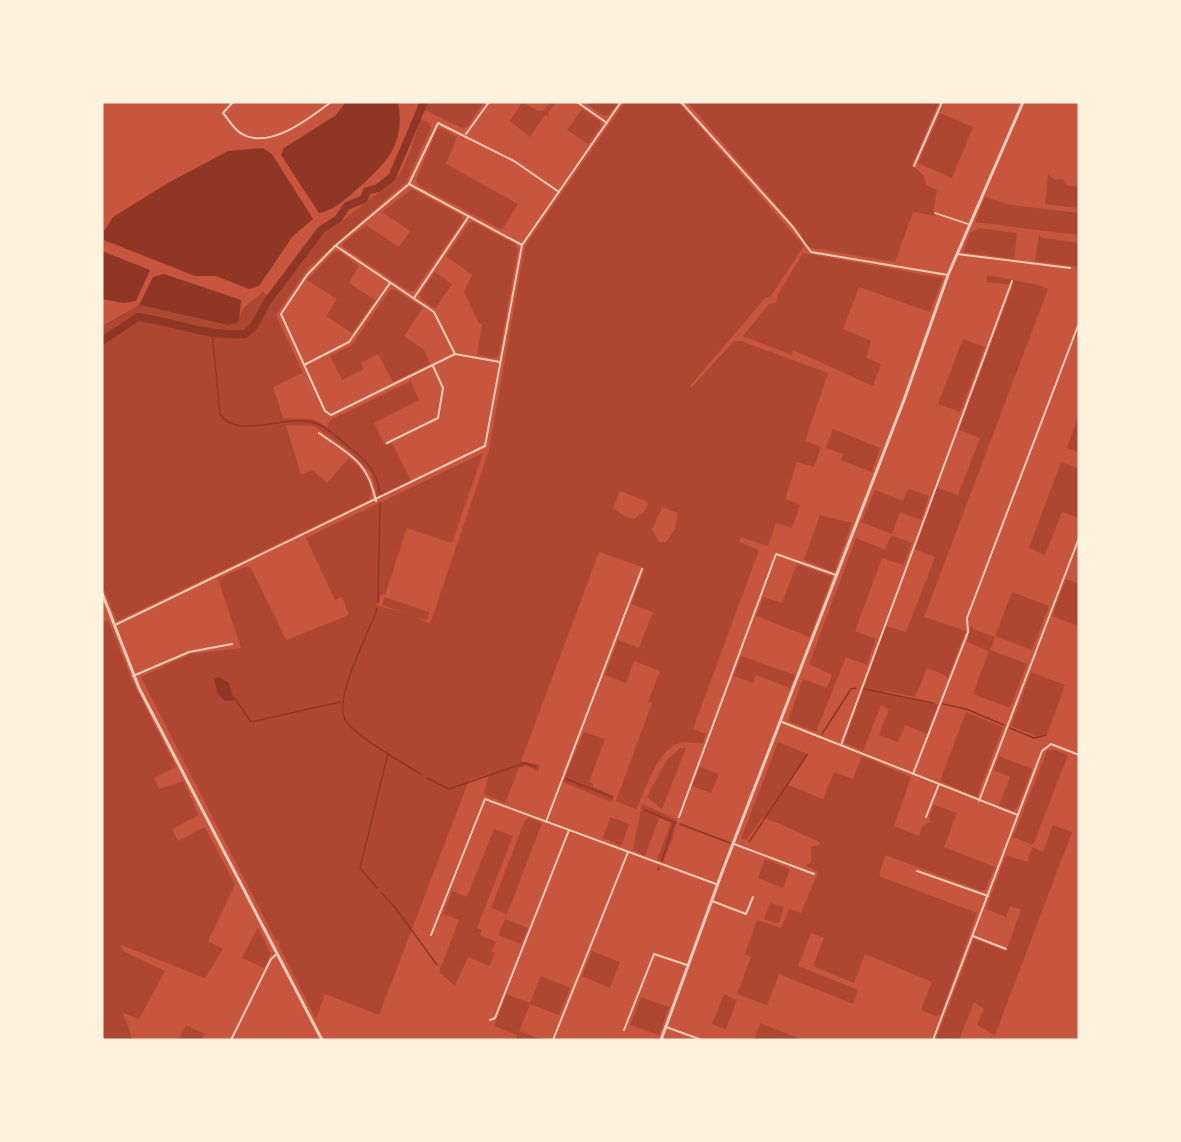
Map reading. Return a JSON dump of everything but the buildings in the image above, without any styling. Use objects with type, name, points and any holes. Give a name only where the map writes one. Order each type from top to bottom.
[{"type":"street","points":[[232,102],[223,113],[237,130],[250,138],[280,133],[331,102]]},
{"type":"street","points":[[465,134],[489,102]]},
{"type":"street","points":[[577,102],[607,123]]},
{"type":"street","points":[[115,626],[485,446],[522,245],[621,102]]},
{"type":"street","points":[[681,102],[792,226],[811,252],[948,275]]},
{"type":"street","points":[[914,166],[942,102]]},
{"type":"street","points":[[661,1040],[718,885],[838,576],[948,275],[1023,102]]},
{"type":"street","points":[[501,362],[455,354],[334,415],[325,411],[281,314],[307,275],[335,246],[409,184],[438,123],[465,134],[514,161],[559,192]]},
{"type":"street","points":[[409,184],[522,245]]},
{"type":"street","points":[[414,298],[469,216]]},
{"type":"street","points":[[335,246],[434,312],[455,354]]},
{"type":"street","points":[[957,254],[1070,268]]},
{"type":"street","points":[[841,745],[1012,281]]},
{"type":"street","points":[[304,365],[350,342],[390,283]]},
{"type":"street","points":[[914,774],[968,632],[967,618],[1079,323]]},
{"type":"street","points":[[387,443],[438,418],[443,388],[433,366]]},
{"type":"street","points":[[320,433],[365,468],[372,480],[376,501]]},
{"type":"street","points":[[979,801],[1079,538]]},
{"type":"street","points":[[678,818],[777,554],[838,576]]},
{"type":"street","points":[[546,822],[642,569]]},
{"type":"street","points":[[102,593],[133,676],[322,1040]]},
{"type":"street","points":[[133,676],[189,652],[232,644]]},
{"type":"street","points":[[782,722],[1018,816]]},
{"type":"street","points":[[933,1040],[1045,747],[1051,744],[1079,755]]},
{"type":"street","points":[[926,817],[939,784]]},
{"type":"street","points":[[431,935],[485,799],[718,885]]},
{"type":"street","points":[[490,1020],[495,1018],[569,830]]},
{"type":"street","points":[[734,844],[814,874]]},
{"type":"street","points":[[553,1040],[628,852]]},
{"type":"street","points":[[917,871],[987,896]]},
{"type":"street","points":[[712,901],[746,914],[753,897]]},
{"type":"street","points":[[972,936],[1006,949]]},
{"type":"street","points":[[231,1040],[271,959],[277,954]]},
{"type":"street","points":[[624,1030],[654,954],[688,966]]},
{"type":"street","points":[[666,1027],[702,1040]]},
{"type":"lane","points":[[935,213],[969,224]]},
{"type":"shaded area","points":[[346,102],[398,102],[399,131],[396,143],[384,163],[342,202],[319,213],[281,155],[284,148],[336,115]]},
{"type":"shaded area","points":[[419,102],[484,102],[468,126],[462,128],[417,106]]},
{"type":"shaded area","points":[[522,102],[539,111],[544,110],[550,102],[556,102],[548,113],[549,117],[545,115],[530,137],[510,121]]},
{"type":"shaded area","points":[[590,102],[618,102],[609,115],[604,116],[588,105]]},
{"type":"shaded area","points":[[625,102],[678,102],[804,246],[771,296],[765,298],[690,386],[692,387],[734,341],[741,341],[828,373],[805,441],[821,447],[814,467],[797,462],[785,499],[800,505],[792,528],[776,523],[768,546],[741,537],[739,542],[759,550],[693,729],[706,734],[703,743],[680,743],[665,753],[653,771],[636,809],[616,801],[652,703],[648,702],[660,671],[634,661],[626,683],[605,675],[618,640],[639,648],[653,612],[631,604],[645,568],[599,552],[521,761],[540,765],[538,771],[527,766],[519,768],[505,803],[484,794],[489,774],[469,780],[379,1015],[325,994],[316,1019],[279,946],[279,940],[276,941],[141,677],[191,654],[241,648],[218,579],[247,566],[251,568],[286,640],[349,615],[342,597],[335,600],[306,538],[483,453],[452,543],[407,528],[385,595],[381,594],[379,604],[375,605],[406,613],[382,605],[384,597],[429,612],[427,620],[417,617],[430,624],[489,450],[525,246]],"holes":[[[620,491],[648,502],[645,511],[634,519],[626,517],[613,508]],[[662,507],[678,513],[675,529],[666,542],[659,542],[652,530]]]},
{"type":"shaded area","points":[[687,102],[939,102],[912,165],[924,176],[926,185],[937,190],[933,211],[936,216],[913,212],[895,262],[807,247],[800,232]]},
{"type":"shaded area","points":[[582,109],[600,121],[601,126],[588,144],[567,130]]},
{"type":"shaded area","points":[[940,113],[973,127],[952,178],[918,163]]},
{"type":"shaded area","points":[[421,119],[429,123],[431,128],[406,182],[309,267],[276,315],[303,373],[273,387],[283,418],[313,419],[327,427],[330,420],[411,381],[419,400],[374,423],[385,446],[392,443],[411,481],[377,497],[371,473],[344,447],[314,426],[286,425],[301,475],[312,470],[327,483],[349,458],[369,482],[371,494],[369,500],[117,621],[102,584],[102,326],[139,305],[227,325],[239,322],[245,307],[263,291],[271,301],[320,236],[336,226],[398,176]]},
{"type":"shaded area","points":[[441,128],[457,137],[446,164],[518,204],[502,230],[418,185],[416,180],[437,130]]},
{"type":"shaded area","points":[[263,148],[272,154],[313,219],[292,237],[259,286],[249,289],[216,276],[195,276],[104,240],[104,231],[113,217],[168,183],[228,151]]},
{"type":"shaded area","points":[[1048,174],[1053,179],[1063,179],[1067,185],[1079,187],[1079,208],[1045,204]]},
{"type":"shaded area","points":[[412,189],[462,216],[463,221],[414,291],[410,292],[343,247],[343,243],[366,225],[399,247],[410,231],[382,212]]},
{"type":"shaded area","points":[[985,197],[1011,205],[1079,213],[1079,235],[975,222]]},
{"type":"shaded area","points":[[473,222],[515,244],[518,249],[499,355],[495,358],[477,355],[482,324],[479,323],[464,292],[472,275],[446,256],[469,223]]},
{"type":"shaded area","points":[[979,228],[1017,233],[1014,259],[963,252],[970,233]]},
{"type":"shaded area","points":[[1039,235],[1043,238],[1079,243],[1079,267],[1035,261]]},
{"type":"shaded area","points":[[102,251],[150,270],[136,301],[124,303],[102,299]]},
{"type":"shaded area","points":[[339,251],[359,266],[349,283],[375,300],[352,333],[326,316],[337,299],[307,280],[334,252]]},
{"type":"shaded area","points":[[803,253],[943,278],[930,312],[859,287],[843,329],[871,341],[866,358],[881,364],[873,386],[793,350],[792,355],[743,336],[769,304],[776,303],[778,294]]},
{"type":"shaded area","points":[[435,272],[452,284],[435,309],[421,299],[420,294]]},
{"type":"shaded area","points":[[164,274],[241,300],[239,322],[228,325],[139,305],[153,277]]},
{"type":"shaded area","points":[[987,275],[1039,285],[1048,289],[924,617],[966,631],[947,679],[945,675],[927,668],[915,697],[884,691],[884,694],[938,704],[927,734],[905,725],[898,742],[879,735],[889,709],[881,705],[863,751],[844,743],[886,626],[906,632],[935,557],[915,549],[937,488],[958,495],[980,438],[959,430],[1013,285],[986,282]]},
{"type":"shaded area","points":[[394,289],[423,308],[404,336],[424,350],[430,364],[393,382],[378,354],[361,363],[364,369],[342,380],[330,356],[352,345],[390,290]]},
{"type":"shaded area","points":[[963,339],[985,347],[960,412],[938,404]]},
{"type":"shaded area","points":[[1079,415],[1079,452],[1067,448]]},
{"type":"shaded area","points":[[833,429],[880,448],[872,472],[841,460],[843,454],[826,448]]},
{"type":"shaded area","points":[[1061,462],[1079,469],[1079,518],[1062,512],[1045,555],[1029,548]]},
{"type":"shaded area","points":[[908,489],[929,496],[921,520],[900,512],[892,534],[861,522],[875,490],[903,501]]},
{"type":"shaded area","points":[[820,515],[852,523],[834,572],[804,560]]},
{"type":"shaded area","points":[[891,535],[912,543],[903,565],[882,558],[855,631],[876,639],[867,665],[846,657],[816,732],[788,721],[803,679],[827,688],[832,675],[809,664],[856,538],[885,550]]},
{"type":"shaded area","points":[[797,564],[832,577],[810,637],[756,616],[763,597],[782,603]]},
{"type":"shaded area","points":[[1066,579],[1079,584],[1079,626],[1052,616]]},
{"type":"shaded area","points":[[1012,592],[1049,606],[1032,650],[995,636]]},
{"type":"shaded area","points":[[102,620],[103,623],[108,620],[131,678],[176,767],[154,778],[159,789],[183,781],[199,815],[172,829],[178,841],[205,827],[235,885],[208,941],[223,949],[205,978],[121,945],[123,951],[165,971],[139,1019],[123,1013],[133,1040],[102,1040]]},
{"type":"shaded area","points":[[971,625],[973,629],[995,637],[990,650],[1027,664],[1010,708],[973,694],[989,651],[967,642]]},
{"type":"shaded area","points":[[741,656],[795,675],[790,688],[756,675],[753,683],[734,676]]},
{"type":"shaded area","points":[[1031,672],[1065,685],[1047,734],[1036,736],[1011,726]]},
{"type":"shaded area","points":[[219,677],[229,683],[234,700],[225,701],[218,694],[214,679]]},
{"type":"shaded area","points":[[966,712],[1003,727],[977,797],[940,781]]},
{"type":"shaded area","points":[[584,732],[605,739],[589,782],[593,784],[593,787],[614,796],[611,802],[563,782]]},
{"type":"shaded area","points":[[778,742],[808,754],[788,785],[823,799],[834,772],[853,779],[862,756],[911,777],[894,826],[919,836],[923,825],[931,822],[929,817],[934,805],[957,813],[944,847],[995,867],[986,889],[982,891],[885,855],[879,876],[977,913],[941,1014],[935,1016],[921,1010],[932,982],[865,954],[854,983],[813,966],[824,938],[811,933],[798,966],[858,990],[853,1004],[779,974],[767,1005],[737,994],[751,957],[745,954],[757,920],[781,928],[789,909],[801,913],[818,872],[806,866],[811,862],[811,847],[819,845],[820,842],[770,820],[762,818],[747,840],[741,839]]},
{"type":"shaded area","points":[[680,748],[686,748],[662,809],[647,797],[666,761]]},
{"type":"shaded area","points":[[1053,749],[1068,755],[1033,845],[1013,837],[1047,751]]},
{"type":"shaded area","points":[[999,756],[1032,769],[1017,808],[1013,811],[999,805],[1010,777],[994,770]]},
{"type":"shaded area","points":[[700,767],[719,774],[711,793],[692,786]]},
{"type":"shaded area","points":[[642,804],[677,820],[673,838],[663,862],[657,860],[671,823],[659,818],[645,856],[633,850]]},
{"type":"shaded area","points":[[610,817],[629,824],[621,846],[603,838]]},
{"type":"shaded area","points":[[529,818],[542,823],[507,914],[491,908],[525,820]]},
{"type":"shaded area","points":[[1053,825],[1072,832],[995,1035],[977,1025],[984,1009],[974,1002],[959,1040],[936,1040],[974,939],[1005,951],[1008,946],[1021,909],[1010,906],[1006,917],[986,909],[1006,855],[1027,862],[1032,847],[1043,852]]},
{"type":"shaded area","points":[[494,829],[513,836],[477,928],[482,930],[480,935],[496,942],[492,951],[495,952],[490,966],[468,957],[455,986],[439,972],[459,920],[443,914],[452,891],[467,897]]},
{"type":"shaded area","points":[[765,859],[790,869],[783,888],[758,878]]},
{"type":"shaded area","points":[[770,903],[784,907],[780,921],[776,923],[764,919]]},
{"type":"shaded area","points":[[505,919],[528,928],[521,944],[498,935]]},
{"type":"shaded area","points":[[258,927],[271,954],[264,968],[242,958]]},
{"type":"shaded area","points":[[592,951],[620,962],[610,988],[582,976]]},
{"type":"shaded area","points":[[541,976],[570,988],[559,1015],[530,1004],[519,1031],[543,1040],[516,1040],[517,1035],[494,1026],[507,994],[530,1003]]},
{"type":"shaded area","points":[[724,994],[737,1000],[726,1029],[712,1024]]},
{"type":"shaded area","points":[[641,997],[669,1007],[659,1035],[630,1025]]},
{"type":"shaded area","points":[[760,1023],[802,1040],[754,1040]]},
{"type":"shaded area","points":[[186,1025],[205,1034],[202,1040],[178,1040]]},
{"type":"waterway","points":[[102,341],[138,317],[204,331],[245,334],[254,326],[267,302],[321,230],[338,219],[347,206],[364,199],[367,191],[378,188],[392,177],[424,102]]},
{"type":"waterway","points":[[212,332],[220,414],[227,422],[249,426],[300,421],[321,426],[366,462],[374,473],[380,494]]},
{"type":"waterway","points":[[378,602],[380,503]]},
{"type":"waterway","points":[[377,608],[347,683],[343,711],[351,727],[381,750],[422,775]]},
{"type":"waterway","points":[[822,734],[851,689],[856,688]]},
{"type":"waterway","points":[[864,689],[933,703]]},
{"type":"waterway","points":[[234,697],[251,722],[340,702]]},
{"type":"waterway","points":[[943,704],[966,709],[1004,725]]},
{"type":"waterway","points":[[1010,728],[1034,738],[1046,735]]},
{"type":"waterway","points":[[377,888],[360,868],[388,753]]},
{"type":"waterway","points":[[749,842],[807,755]]},
{"type":"waterway","points":[[427,778],[449,789],[525,763],[536,767]]},
{"type":"waterway","points":[[566,779],[612,797]]},
{"type":"waterway","points":[[645,810],[676,823]]},
{"type":"waterway","points":[[662,861],[674,822]]},
{"type":"waterway","points":[[680,824],[730,843]]},
{"type":"waterway","points":[[381,892],[437,965]]}]
